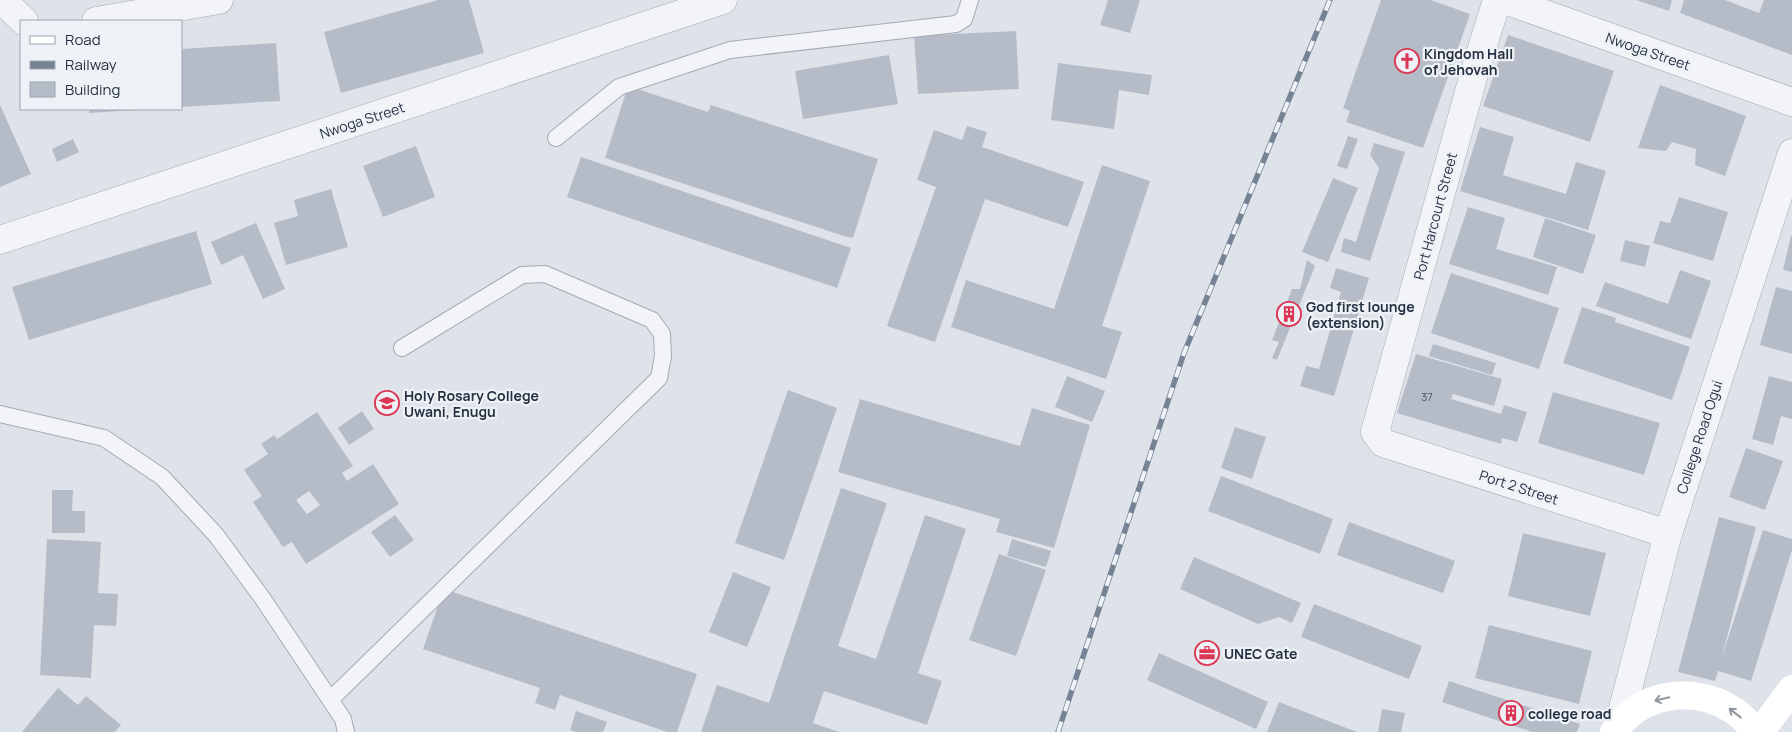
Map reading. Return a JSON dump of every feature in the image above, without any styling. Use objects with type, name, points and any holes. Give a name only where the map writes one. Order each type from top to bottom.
[{"type":"main road","points":[[1616,728],[1636,709],[1660,698],[1684,694],[1710,698],[1732,709],[1759,732],[1792,689]]},
{"type":"street","points":[[2,0],[23,20]]},
{"type":"street","points":[[102,20],[219,0]]},
{"type":"street","name":"Nwoga Street","points":[[0,240],[723,0]]},
{"type":"street","name":"Port Harcourt Street","points":[[1375,432],[1474,74],[1497,0]]},
{"type":"street","name":"Nwoga Street","points":[[1505,0],[1792,102]]},
{"type":"street","name":"College Road Ogui","points":[[1616,728],[1668,534],[1792,153]]},
{"type":"street","name":"Port 2 Street","points":[[1375,432],[1383,443],[1668,534]]},
{"type":"lane","points":[[556,138],[619,87],[730,50],[956,24],[964,19],[970,0]]},
{"type":"lane","points":[[330,700],[659,378],[663,356],[662,334],[652,320],[545,274],[522,275],[402,348]]},
{"type":"lane","points":[[0,414],[104,438],[162,477],[216,535],[264,600],[343,719],[346,732]]},
{"type":"building","points":[[438,0],[469,0],[484,53],[341,93],[324,32]]},
{"type":"building","points":[[1108,0],[1140,0],[1130,33],[1100,25]]},
{"type":"building","name":"Kingdom Hall of Jehovah","points":[[1381,0],[1431,0],[1470,14],[1423,148],[1346,122],[1350,111],[1343,108]]},
{"type":"building","points":[[1636,0],[1672,0],[1669,11]]},
{"type":"building","points":[[1684,0],[1725,0],[1759,13],[1764,0],[1792,0],[1792,55],[1680,13]]},
{"type":"building","points":[[1016,31],[1019,89],[918,94],[914,36]]},
{"type":"building","points":[[1508,35],[1614,71],[1590,142],[1483,106]]},
{"type":"building","points":[[276,43],[280,101],[182,107],[182,49]]},
{"type":"building","points":[[889,55],[898,104],[803,119],[795,71]]},
{"type":"building","points":[[1058,63],[1152,75],[1149,95],[1119,90],[1114,129],[1051,120]]},
{"type":"building","points":[[1660,85],[1746,116],[1725,176],[1695,165],[1696,149],[1672,142],[1666,151],[1638,148]]},
{"type":"building","points":[[628,86],[708,112],[711,105],[878,159],[853,238],[605,158]]},
{"type":"building","points":[[0,105],[31,174],[0,187]]},
{"type":"building","points":[[89,110],[136,110],[89,113]]},
{"type":"building","points":[[967,126],[987,132],[982,147],[1084,182],[1068,227],[985,199],[935,342],[887,326],[936,187],[917,180],[934,130],[962,140]]},
{"type":"building","points":[[1480,127],[1514,137],[1503,175],[1566,194],[1576,162],[1606,171],[1588,230],[1460,191]]},
{"type":"building","points":[[1348,136],[1358,139],[1347,169],[1337,166]]},
{"type":"building","points":[[73,139],[79,152],[57,162],[52,149]]},
{"type":"building","points":[[1374,143],[1405,152],[1370,261],[1341,252],[1344,238],[1356,242],[1379,168],[1370,155]]},
{"type":"building","points":[[416,146],[435,197],[383,217],[363,166]]},
{"type":"building","points":[[581,157],[851,248],[837,288],[567,197]]},
{"type":"building","points":[[1102,165],[1150,181],[1102,326],[1122,332],[1106,379],[951,327],[966,280],[1054,309]]},
{"type":"building","points":[[1333,178],[1358,188],[1328,262],[1302,252]]},
{"type":"building","points":[[331,189],[348,247],[286,265],[274,223],[298,216],[294,200]]},
{"type":"building","points":[[1679,197],[1728,212],[1713,261],[1653,243],[1660,221],[1670,223]]},
{"type":"building","points":[[1468,207],[1505,218],[1496,249],[1557,267],[1548,295],[1449,264]]},
{"type":"building","points":[[1545,218],[1596,235],[1583,274],[1533,257]]},
{"type":"building","points":[[256,223],[285,289],[263,299],[243,255],[221,265],[211,242]]},
{"type":"building","points":[[196,231],[212,284],[29,340],[12,287]]},
{"type":"building","points":[[1792,236],[1792,272],[1783,270]]},
{"type":"building","points":[[1625,240],[1650,246],[1645,267],[1620,261]]},
{"type":"building","name":"God first lounge (extension)","points":[[1307,260],[1315,266],[1277,360],[1272,358],[1279,342],[1272,340],[1292,289],[1300,289]]},
{"type":"building","points":[[1336,268],[1369,278],[1334,396],[1300,386],[1306,366],[1319,369],[1341,292],[1330,288]]},
{"type":"building","points":[[1680,270],[1711,281],[1691,339],[1596,306],[1605,282],[1668,304]]},
{"type":"building","points":[[1451,273],[1559,308],[1539,369],[1431,333]]},
{"type":"building","points":[[1776,287],[1792,291],[1792,354],[1760,345]]},
{"type":"building","points":[[1582,307],[1616,318],[1615,322],[1690,347],[1672,400],[1563,363]]},
{"type":"building","points":[[1433,344],[1496,363],[1492,375],[1429,356]]},
{"type":"building","points":[[1416,354],[1502,379],[1494,406],[1453,394],[1451,399],[1501,414],[1504,405],[1527,412],[1517,442],[1502,438],[1501,444],[1397,413]]},
{"type":"building","points":[[1067,376],[1105,391],[1092,422],[1055,407]]},
{"type":"building","points":[[1769,376],[1792,382],[1792,419],[1781,416],[1773,445],[1752,439]]},
{"type":"building","points":[[788,390],[837,408],[784,560],[735,543]]},
{"type":"building","points":[[1553,392],[1660,423],[1644,475],[1538,443]]},
{"type":"building","points":[[860,399],[1020,446],[1032,408],[1090,425],[1054,548],[996,532],[1000,519],[838,472]]},
{"type":"building","points":[[362,411],[374,429],[349,445],[338,428]]},
{"type":"building","points":[[317,412],[353,466],[342,473],[347,481],[373,464],[399,504],[306,564],[292,542],[283,547],[253,502],[262,496],[244,470],[268,454],[261,444],[274,435],[277,439]],"holes":[[[309,491],[320,505],[307,514],[296,500]]]},
{"type":"building","points":[[1235,427],[1266,437],[1252,479],[1221,468]]},
{"type":"building","points":[[1746,448],[1783,461],[1765,510],[1729,497]]},
{"type":"building","points":[[1221,476],[1333,519],[1320,554],[1208,511]]},
{"type":"building","points":[[841,488],[887,503],[838,646],[876,659],[925,515],[966,529],[918,673],[942,681],[927,725],[824,691],[813,723],[839,732],[701,732],[717,685],[769,703]]},
{"type":"building","points":[[52,490],[73,490],[72,511],[85,511],[85,533],[52,533]]},
{"type":"building","points":[[395,515],[414,540],[390,557],[371,532]]},
{"type":"building","points":[[1719,517],[1756,527],[1721,660],[1763,530],[1792,539],[1792,550],[1751,681],[1718,671],[1715,681],[1678,672]]},
{"type":"building","points":[[1349,522],[1455,561],[1443,593],[1337,555]]},
{"type":"building","points":[[1523,533],[1606,553],[1590,616],[1508,596]]},
{"type":"building","points":[[47,539],[101,542],[98,593],[118,594],[116,626],[94,625],[91,678],[40,675]]},
{"type":"building","points":[[1012,539],[1051,551],[1046,567],[1007,556]]},
{"type":"building","points":[[999,554],[1046,570],[1016,656],[969,640]]},
{"type":"building","points":[[1194,557],[1301,603],[1292,623],[1279,617],[1258,624],[1180,589]]},
{"type":"building","points":[[733,572],[771,587],[747,647],[709,632]]},
{"type":"building","points":[[444,589],[697,674],[677,732],[667,732],[560,695],[555,710],[535,703],[540,688],[423,649]]},
{"type":"building","points":[[1314,604],[1422,646],[1409,679],[1301,637]]},
{"type":"building","points":[[1489,625],[1592,651],[1579,704],[1475,678]]},
{"type":"building","points":[[1159,653],[1268,702],[1256,729],[1147,680]]},
{"type":"building","name":"college road","points":[[1449,681],[1580,724],[1577,732],[1532,732],[1442,702]]},
{"type":"building","points":[[58,688],[78,705],[86,696],[121,725],[115,732],[22,732]]},
{"type":"building","points":[[1279,702],[1357,732],[1267,732]]},
{"type":"building","points":[[1382,709],[1405,713],[1401,732],[1378,732]]},
{"type":"building","points":[[576,711],[607,722],[603,732],[576,732],[570,730]]},
{"type":"railway","points":[[1058,732],[1184,353],[1330,0]]},
{"type":"place","name":"Kingdom Hall of Jehovah","points":[[1407,61]]},
{"type":"place","name":"God first lounge (extension)","points":[[1289,314]]},
{"type":"place","name":"Holy Rosary College Uwani, Enugu","points":[[387,403]]},
{"type":"place","name":"UNEC Gate","points":[[1207,653]]},
{"type":"place","name":"college road","points":[[1511,713]]}]
